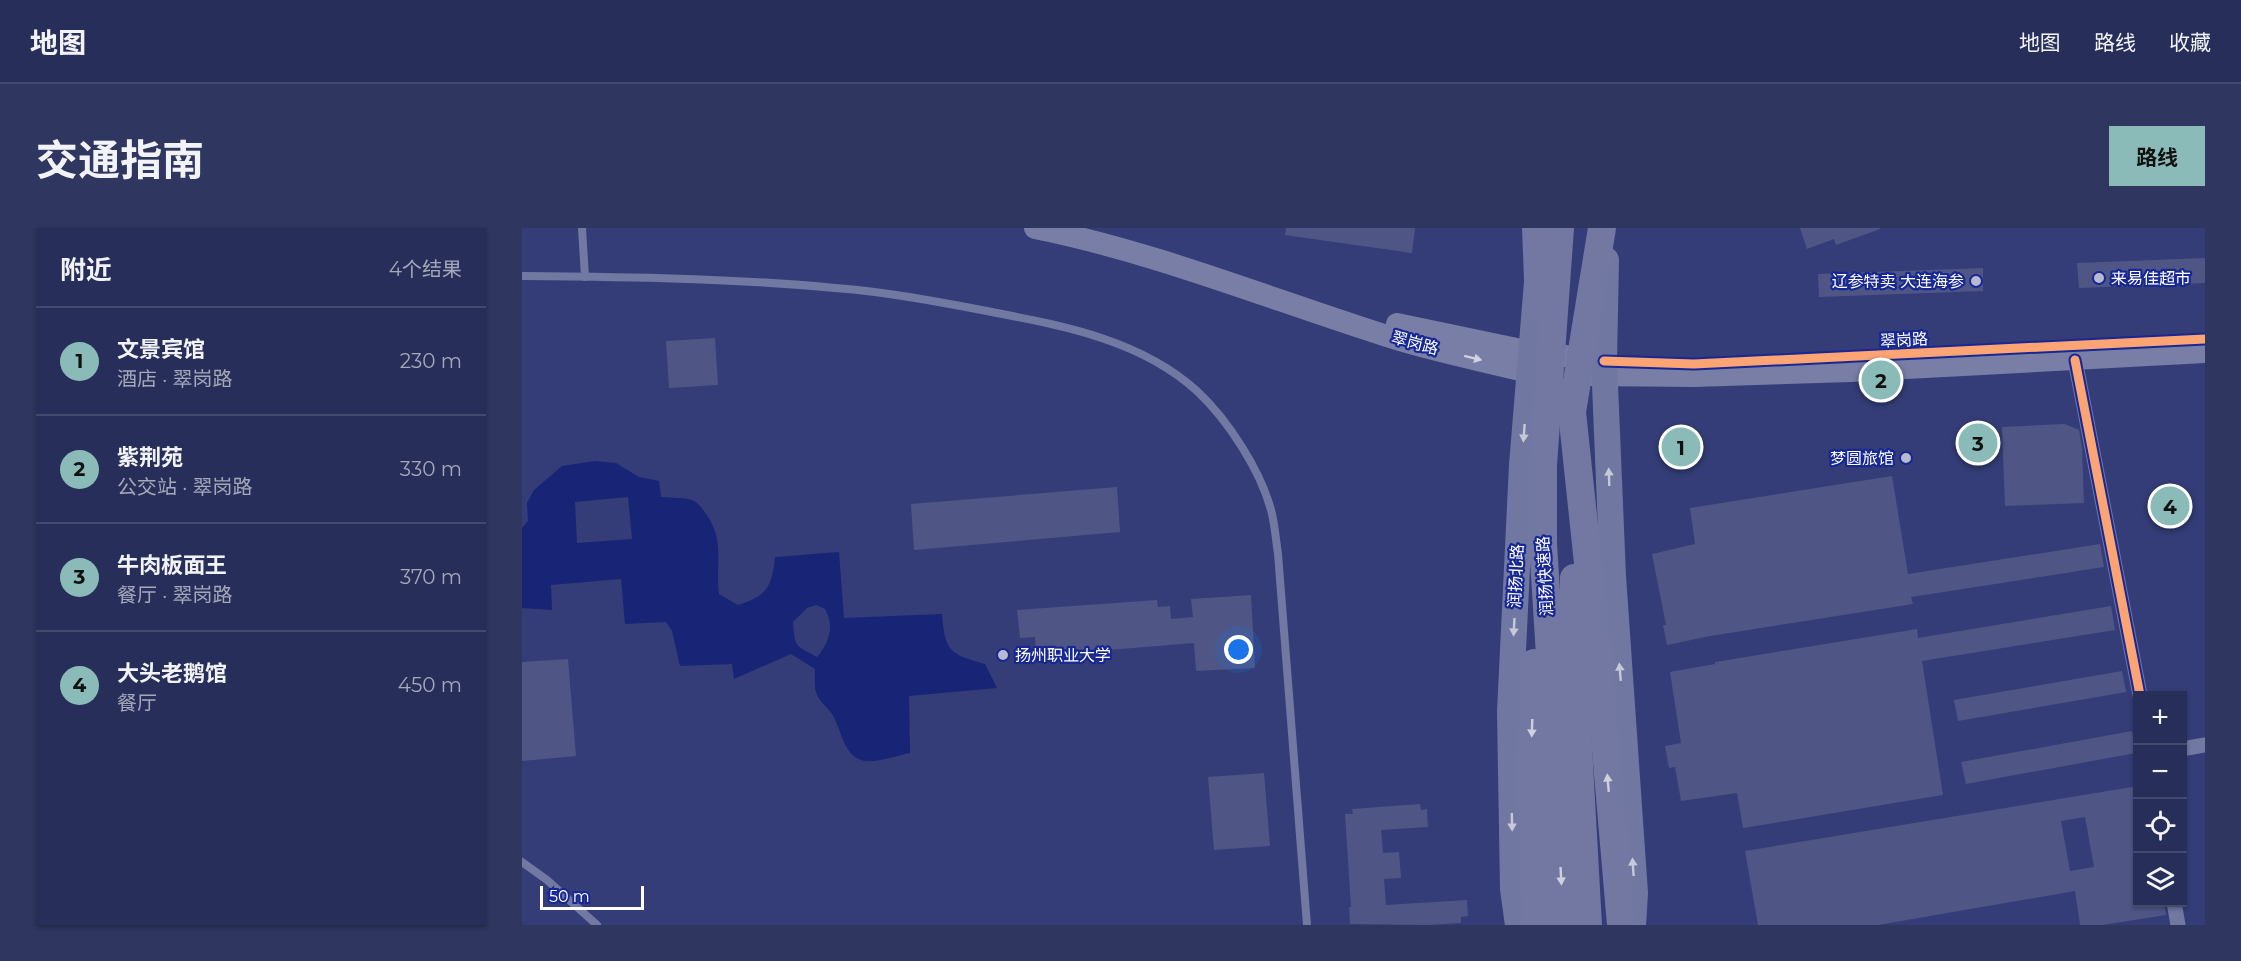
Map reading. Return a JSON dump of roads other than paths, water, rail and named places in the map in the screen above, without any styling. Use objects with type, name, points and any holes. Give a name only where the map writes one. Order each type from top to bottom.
[{"type":"highway","points":[[1536,228],[1543,465]]},
{"type":"highway","name":"润扬快速路","points":[[1560,228],[1543,465],[1542,544],[1564,664],[1588,925]]},
{"type":"highway","name":"润扬快速路","points":[[1563,925],[1564,664],[1574,539],[1572,412],[1585,228]]},
{"type":"highway","points":[[1572,412],[1602,228]]},
{"type":"highway","points":[[1537,925],[1530,786],[1564,664]]},
{"type":"highway","points":[[1564,664],[1621,925]]},
{"type":"main road","name":"润扬北路","points":[[1518,925],[1513,889],[1510,712],[1522,465],[1541,228]]},
{"type":"main road","points":[[1607,228],[1605,368],[1613,576],[1635,893],[1633,925]]},
{"type":"street","name":"翠岗路","points":[[1035,228],[1094,241],[1390,337],[1529,362],[1694,376],[1840,372],[2205,352]]},
{"type":"street","name":"翠岗路","points":[[1099,228],[1391,323],[1529,362]]},
{"type":"street","name":"翠岗路","points":[[1605,368],[2205,339]]},
{"type":"street","points":[[2075,360],[2139,691]]},
{"type":"street","points":[[2187,747],[2205,745]]},
{"type":"street","points":[[2175,907],[2178,925]]},
{"type":"lane","points":[[582,228],[585,277]]},
{"type":"lane","points":[[522,276],[675,278],[837,288],[949,304],[1046,322],[1118,342],[1161,365],[1196,391],[1222,418],[1242,446],[1272,512],[1278,554],[1307,925]]},
{"type":"lane","points":[[522,862],[547,880],[597,925]]},
{"type":"place","name":"来易佳超市","points":[[2099,278]]},
{"type":"place","name":"辽参特卖 大连海参","points":[[1976,281]]},
{"type":"place","name":"紫荆苑","points":[[1881,380]]},
{"type":"place","name":"牛肉板面王","points":[[1978,443]]},
{"type":"place","name":"文景宾馆","points":[[1681,447]]},
{"type":"place","name":"梦圆旅馆","points":[[1906,458]]},
{"type":"place","name":"大头老鹅馆","points":[[2170,506]]},
{"type":"place","name":"扬州职业大学","points":[[1003,655]]}]
